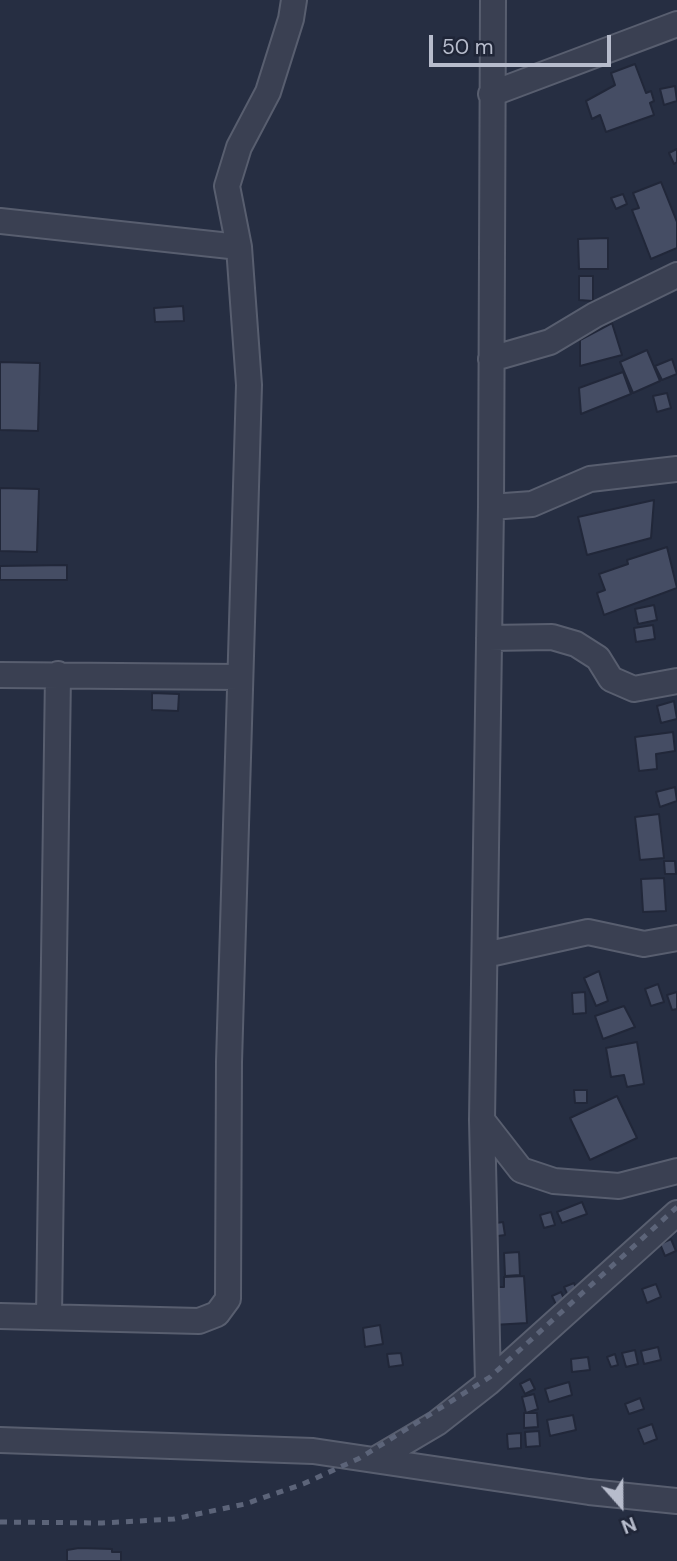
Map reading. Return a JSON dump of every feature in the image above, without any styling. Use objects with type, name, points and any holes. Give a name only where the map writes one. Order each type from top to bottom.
[{"type":"street","points":[[0,1316],[199,1321],[217,1314],[228,1299],[229,1062],[249,385],[239,247],[227,186],[239,147],[268,92],[291,19],[293,0]]},
{"type":"street","points":[[488,1383],[482,1120],[492,507],[492,0]]},
{"type":"street","points":[[491,94],[677,24]]},
{"type":"street","points":[[0,221],[239,247]]},
{"type":"street","points":[[491,359],[550,342],[595,315],[677,275]]},
{"type":"street","points":[[492,507],[532,504],[590,479],[677,469]]},
{"type":"street","points":[[489,638],[552,636],[576,644],[598,658],[611,679],[634,689],[677,681]]},
{"type":"street","points":[[49,1316],[58,674]]},
{"type":"street","points":[[0,675],[239,677]]},
{"type":"street","points":[[485,955],[588,932],[644,944],[677,938]]},
{"type":"street","points":[[482,1120],[521,1170],[554,1181],[619,1186],[677,1171]]},
{"type":"street","points":[[376,1460],[437,1423],[488,1383],[677,1213]]},
{"type":"street","points":[[0,1440],[313,1451],[511,1482],[677,1501]]},
{"type":"building","points":[[635,64],[646,93],[651,91],[654,101],[650,103],[654,115],[606,132],[600,115],[592,119],[586,101],[615,85],[611,73]]},
{"type":"building","points":[[675,86],[677,101],[664,105],[660,89]]},
{"type":"building","points":[[677,149],[677,162],[674,164],[669,153]]},
{"type":"building","points":[[661,182],[677,222],[677,248],[651,259],[632,210],[639,208],[633,193]]},
{"type":"building","points":[[623,194],[627,204],[616,209],[611,198]]},
{"type":"building","points":[[608,238],[608,269],[579,269],[578,239]]},
{"type":"building","points":[[579,276],[593,276],[593,301],[579,300]]},
{"type":"building","points":[[183,306],[184,321],[155,322],[154,308]]},
{"type":"building","points":[[612,323],[622,355],[580,366],[580,340]]},
{"type":"building","points":[[647,350],[660,381],[633,393],[620,362]]},
{"type":"building","points":[[672,359],[677,374],[662,380],[655,366]]},
{"type":"building","points":[[0,362],[40,363],[38,431],[0,430]]},
{"type":"building","points":[[623,372],[631,394],[581,414],[579,388]]},
{"type":"building","points":[[667,393],[671,408],[657,412],[653,396]]},
{"type":"building","points":[[0,488],[39,489],[37,552],[0,551]]},
{"type":"building","points":[[654,500],[651,538],[587,555],[578,517]]},
{"type":"building","points":[[667,547],[677,588],[604,615],[597,593],[605,590],[599,574],[628,564],[627,560]]},
{"type":"building","points":[[67,565],[67,580],[0,580],[0,566]]},
{"type":"building","points":[[654,605],[657,620],[638,624],[635,609]]},
{"type":"building","points":[[653,625],[655,639],[636,642],[634,628]]},
{"type":"building","points":[[152,693],[179,694],[178,711],[152,710]]},
{"type":"building","points":[[674,701],[677,719],[661,723],[657,706]]},
{"type":"building","points":[[673,732],[675,751],[656,754],[657,769],[639,771],[635,737]]},
{"type":"building","points":[[675,787],[677,801],[660,807],[656,792]]},
{"type":"building","points":[[659,814],[664,858],[640,860],[635,817]]},
{"type":"building","points":[[664,861],[675,861],[676,874],[665,874]]},
{"type":"building","points":[[664,878],[666,911],[643,912],[641,879]]},
{"type":"building","points":[[599,971],[608,1001],[596,1006],[584,978]]},
{"type":"building","points":[[658,984],[664,1002],[651,1006],[645,989]]},
{"type":"building","points":[[585,992],[586,1013],[573,1014],[572,993]]},
{"type":"building","points":[[677,992],[677,1009],[672,1010],[667,995]]},
{"type":"building","points":[[624,1006],[635,1027],[603,1039],[595,1016]]},
{"type":"building","points":[[637,1042],[644,1084],[627,1087],[624,1075],[611,1077],[606,1048]]},
{"type":"building","points":[[574,1090],[587,1090],[587,1103],[575,1103]]},
{"type":"building","points":[[617,1096],[637,1138],[590,1160],[570,1118]]},
{"type":"building","points":[[582,1202],[587,1214],[562,1223],[557,1212]]},
{"type":"building","points":[[551,1212],[555,1225],[544,1228],[540,1215]]},
{"type":"building","points":[[503,1222],[505,1235],[491,1237],[489,1224]]},
{"type":"building","points":[[671,1239],[676,1251],[665,1256],[660,1244]]},
{"type":"building","points":[[519,1252],[520,1275],[505,1276],[504,1253]]},
{"type":"building","points":[[524,1276],[527,1323],[493,1325],[491,1287],[504,1287],[504,1277]]},
{"type":"building","points":[[574,1283],[579,1297],[570,1300],[564,1287]]},
{"type":"building","points":[[656,1284],[661,1297],[647,1303],[642,1289]]},
{"type":"building","points":[[561,1292],[567,1305],[558,1309],[552,1296]]},
{"type":"building","points":[[380,1325],[383,1344],[365,1347],[363,1328]]},
{"type":"building","points":[[658,1347],[661,1360],[644,1364],[641,1351]]},
{"type":"building","points":[[635,1350],[638,1364],[626,1367],[622,1353]]},
{"type":"building","points":[[401,1353],[403,1365],[389,1367],[387,1354]]},
{"type":"building","points":[[615,1354],[618,1365],[611,1367],[607,1357]]},
{"type":"building","points":[[588,1357],[590,1370],[572,1372],[571,1359]]},
{"type":"building","points":[[530,1379],[535,1389],[525,1394],[520,1384]]},
{"type":"building","points":[[569,1382],[572,1395],[549,1402],[545,1389]]},
{"type":"building","points":[[534,1394],[538,1409],[526,1413],[522,1397]]},
{"type":"building","points":[[640,1398],[644,1409],[629,1414],[625,1404]]},
{"type":"building","points":[[524,1413],[537,1413],[538,1427],[524,1428]]},
{"type":"building","points":[[573,1415],[576,1430],[550,1436],[547,1420]]},
{"type":"building","points":[[652,1424],[657,1439],[644,1444],[638,1429]]},
{"type":"building","points":[[539,1431],[540,1446],[526,1447],[525,1432]]},
{"type":"building","points":[[521,1433],[521,1448],[508,1449],[507,1434]]},
{"type":"building","points":[[112,1549],[112,1552],[121,1552],[121,1561],[67,1561],[67,1550]]},
{"type":"railway","points":[[0,1522],[102,1523],[174,1519],[245,1504],[303,1484],[360,1458],[490,1377],[677,1207]]}]
